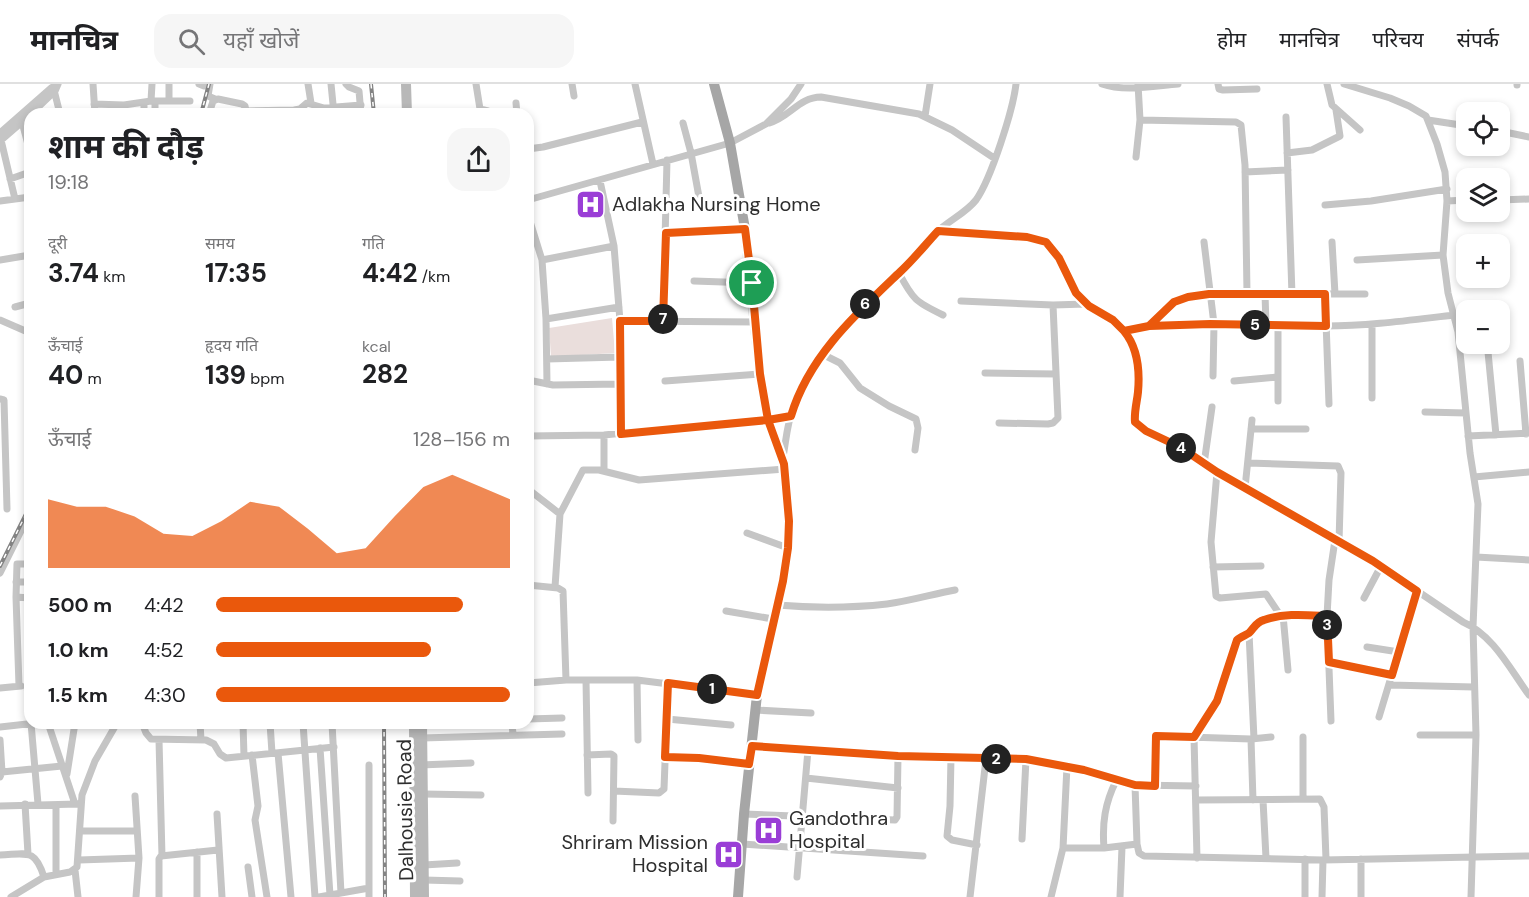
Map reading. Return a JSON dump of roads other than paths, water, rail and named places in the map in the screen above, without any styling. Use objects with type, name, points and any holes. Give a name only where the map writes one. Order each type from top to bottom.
[{"type":"main road","points":[[714,84],[730,143],[745,229],[760,374],[768,420],[783,457],[789,521],[788,548],[757,695],[738,897]]},
{"type":"street","points":[[93,84],[94,108]]},
{"type":"street","points":[[147,108],[152,84]]},
{"type":"street","points":[[168,101],[169,84]]},
{"type":"street","points":[[308,84],[311,103]]},
{"type":"street","points":[[331,84],[333,108]]},
{"type":"street","points":[[346,84],[359,91],[361,108]]},
{"type":"street","points":[[406,84],[407,108]]},
{"type":"street","points":[[412,84],[413,108]]},
{"type":"street","points":[[476,84],[480,108]]},
{"type":"street","points":[[572,84],[574,96]]},
{"type":"street","points":[[635,84],[653,164]]},
{"type":"street","points":[[766,124],[791,99],[801,84]]},
{"type":"street","points":[[925,117],[930,84]]},
{"type":"street","points":[[783,457],[791,416],[808,375],[822,354],[868,301],[899,273],[938,231],[975,202],[983,187],[1015,98],[1016,84]]},
{"type":"street","points":[[1101,84],[1110,87],[1178,84]]},
{"type":"street","points":[[1218,84],[1221,90],[1257,88]]},
{"type":"street","points":[[1327,84],[1330,101],[1336,110],[1360,130]]},
{"type":"street","points":[[1344,84],[1420,111],[1428,120],[1443,159],[1447,189],[1443,255],[1458,332],[1468,436],[1478,504],[1473,627],[1476,735],[1471,897]]},
{"type":"street","points":[[205,85],[208,96],[242,104],[245,108]]},
{"type":"street","points":[[1136,157],[1140,120],[1139,86]]},
{"type":"street","points":[[56,87],[59,108]]},
{"type":"street","points":[[37,108],[56,87]]},
{"type":"street","points":[[33,108],[56,87]]},
{"type":"street","points":[[534,198],[730,143],[780,119],[808,98],[815,97],[907,111],[925,117],[952,130],[994,158]]},
{"type":"street","points":[[211,108],[215,99]]},
{"type":"street","points":[[94,104],[124,105],[190,101]]},
{"type":"street","points":[[150,102],[152,108]]},
{"type":"street","points":[[301,108],[305,103],[311,103],[324,108]]},
{"type":"street","points":[[516,103],[516,108]]},
{"type":"street","points":[[347,108],[361,105]]},
{"type":"street","points":[[1287,153],[1312,150],[1340,136],[1336,110]]},
{"type":"street","points":[[0,138],[24,116]]},
{"type":"street","points":[[1286,117],[1292,295]]},
{"type":"street","points":[[1140,120],[1239,123],[1243,131],[1245,172],[1247,293]]},
{"type":"street","points":[[1428,120],[1456,124]]},
{"type":"street","points":[[0,138],[22,122],[24,130]]},
{"type":"street","points":[[534,148],[642,122]]},
{"type":"street","points":[[683,123],[699,197]]},
{"type":"street","points":[[1510,133],[1529,137]]},
{"type":"street","points":[[0,138],[15,199]]},
{"type":"street","points":[[663,321],[666,160]]},
{"type":"street","points":[[1245,172],[1288,170]]},
{"type":"street","points":[[10,178],[24,174]]},
{"type":"street","points":[[600,181],[614,246],[620,321],[621,434]]},
{"type":"street","points":[[1325,205],[1371,201],[1447,189]]},
{"type":"street","points":[[0,201],[24,198]]},
{"type":"street","points":[[1510,200],[1529,199]]},
{"type":"street","points":[[1447,201],[1456,201]]},
{"type":"street","points":[[666,233],[745,229]]},
{"type":"street","points":[[938,231],[1027,237],[1046,242],[1059,258],[1076,293],[1086,304],[1113,320],[1131,340],[1138,362],[1138,390],[1134,416],[1137,424],[1146,431],[1180,447],[1217,472],[1381,567],[1462,622],[1473,627],[1488,639],[1529,695]]},
{"type":"street","points":[[534,234],[542,260],[546,319],[546,384]]},
{"type":"street","points":[[1204,242],[1209,294],[1215,324],[1214,376]]},
{"type":"street","points":[[1332,242],[1335,294]]},
{"type":"street","points":[[542,260],[614,246]]},
{"type":"street","points":[[1358,260],[1443,255]]},
{"type":"street","points":[[0,260],[24,256]]},
{"type":"street","points":[[899,273],[912,297],[922,305],[943,315]]},
{"type":"street","points":[[694,281],[752,283]]},
{"type":"street","points":[[1149,326],[1174,302],[1188,297],[1247,293],[1365,294]]},
{"type":"street","points":[[1265,294],[1266,325]]},
{"type":"street","points":[[1325,294],[1329,404]]},
{"type":"street","points":[[961,301],[1086,304]]},
{"type":"street","points":[[15,308],[24,305]]},
{"type":"street","points":[[999,423],[1048,424],[1056,421],[1058,415],[1053,305]]},
{"type":"street","points":[[546,319],[619,308]]},
{"type":"street","points":[[1124,331],[1149,326],[1215,324],[1372,325],[1454,315]]},
{"type":"street","points":[[0,320],[24,330]]},
{"type":"street","points":[[620,321],[756,322]]},
{"type":"street","points":[[1278,325],[1278,401]]},
{"type":"street","points":[[1372,325],[1372,398]]},
{"type":"street","points":[[822,354],[840,363],[860,388],[916,419],[918,428],[915,450]]},
{"type":"street","points":[[1488,354],[1496,435]]},
{"type":"street","points":[[547,359],[620,357]]},
{"type":"street","points":[[1468,436],[1528,433],[1520,361]]},
{"type":"street","points":[[985,373],[1056,374]]},
{"type":"street","points":[[665,381],[760,374]]},
{"type":"street","points":[[1234,381],[1277,377]]},
{"type":"street","points":[[534,381],[546,384],[620,384]]},
{"type":"street","points":[[0,399],[4,400],[7,509]]},
{"type":"street","points":[[1204,464],[1212,407]]},
{"type":"street","points":[[1425,412],[1466,413]]},
{"type":"street","points":[[534,436],[621,434],[791,416]]},
{"type":"street","points":[[1245,488],[1252,420]]},
{"type":"street","points":[[1251,429],[1306,429]]},
{"type":"street","points":[[604,435],[604,471]]},
{"type":"street","points":[[1248,463],[1338,466],[1341,473],[1337,541],[1329,580],[1327,616],[1331,721]]},
{"type":"street","points":[[555,587],[560,514],[581,472],[589,469],[604,471],[639,480],[785,469]]},
{"type":"street","points":[[1217,472],[1211,542],[1217,597],[1266,594],[1282,615],[1288,670]]},
{"type":"street","points":[[1474,477],[1529,472]]},
{"type":"street","points":[[534,494],[560,514]]},
{"type":"street","points":[[0,573],[2,562],[24,524]]},
{"type":"street","points":[[747,533],[788,548]]},
{"type":"street","points":[[1476,557],[1529,560]]},
{"type":"street","points":[[2,562],[24,564]]},
{"type":"street","points":[[17,564],[16,597],[24,668]]},
{"type":"street","points":[[1213,567],[1261,566]]},
{"type":"street","points":[[1364,597],[1381,567]]},
{"type":"street","points":[[16,582],[24,582]]},
{"type":"street","points":[[534,585],[555,587],[563,591],[566,680]]},
{"type":"street","points":[[777,605],[864,606],[955,590]]},
{"type":"street","points":[[1379,717],[1417,591]]},
{"type":"street","points":[[16,597],[24,598]]},
{"type":"street","points":[[726,611],[773,619]]},
{"type":"street","points":[[1197,858],[1194,737],[1217,701],[1237,640],[1249,633],[1259,622],[1282,615],[1327,616]]},
{"type":"street","points":[[1249,633],[1253,800]]},
{"type":"street","points":[[1367,647],[1399,652]]},
{"type":"street","points":[[1329,662],[1392,675]]},
{"type":"street","points":[[586,680],[588,793]]},
{"type":"street","points":[[534,683],[637,680],[757,695]]},
{"type":"street","points":[[637,680],[638,741]]},
{"type":"street","points":[[614,791],[661,792],[664,786],[668,683]]},
{"type":"street","points":[[0,688],[24,686]]},
{"type":"street","points":[[1389,686],[1474,687]]},
{"type":"street","points":[[755,710],[811,713]]},
{"type":"street","points":[[534,719],[562,718]]},
{"type":"street","points":[[667,720],[731,725]]},
{"type":"street","points":[[0,727],[24,724]]},
{"type":"street","points":[[31,729],[38,804]]},
{"type":"street","points":[[50,729],[78,804],[79,860],[75,870],[78,897]]},
{"type":"street","points":[[67,779],[74,729]]},
{"type":"street","points":[[78,804],[95,761],[114,729]]},
{"type":"street","points":[[145,729],[148,736],[159,740],[201,740],[214,744],[223,757],[334,747]]},
{"type":"street","points":[[200,729],[201,740]]},
{"type":"street","points":[[244,729],[258,806],[255,820],[267,897]]},
{"type":"street","points":[[271,729],[291,897]]},
{"type":"street","points":[[304,729],[317,897],[369,888]]},
{"type":"street","points":[[332,729],[341,893]]},
{"type":"street","name":"Dalhousie Road","points":[[415,729],[423,794],[424,897]]},
{"type":"street","name":"Dalhousie Road","points":[[415,897],[418,765],[422,729]]},
{"type":"street","points":[[512,729],[513,735]]},
{"type":"street","points":[[422,738],[562,734]]},
{"type":"street","points":[[1420,735],[1476,735]]},
{"type":"street","points":[[1155,786],[1156,736],[1253,739],[1271,737]]},
{"type":"street","points":[[1303,737],[1303,799]]},
{"type":"street","points":[[0,740],[1,774],[62,766]]},
{"type":"street","points":[[159,740],[162,856],[159,859],[159,897]]},
{"type":"street","points":[[752,746],[898,756],[1026,759],[1066,766],[1135,785],[1196,786]]},
{"type":"street","points":[[320,748],[330,895]]},
{"type":"street","points":[[797,877],[808,750]]},
{"type":"street","points":[[587,754],[614,755],[613,821]]},
{"type":"street","points":[[744,814],[895,820],[897,817],[898,756]]},
{"type":"street","points":[[665,757],[699,758],[749,764]]},
{"type":"street","points":[[951,757],[947,836],[952,840],[976,845]]},
{"type":"street","points":[[970,897],[986,759]]},
{"type":"street","points":[[1022,838],[1026,759]]},
{"type":"street","points":[[418,765],[471,763]]},
{"type":"street","points":[[369,765],[369,897]]},
{"type":"street","points":[[1051,897],[1063,848],[1066,766]]},
{"type":"street","points":[[806,778],[898,788]]},
{"type":"street","points":[[1104,848],[1105,809],[1116,780]]},
{"type":"street","points":[[1135,785],[1137,844],[1139,854],[1144,856],[1325,860],[1473,859],[1529,856]]},
{"type":"street","points":[[423,794],[481,795]]},
{"type":"street","points":[[135,796],[139,858],[136,897]]},
{"type":"street","points":[[1197,800],[1318,798],[1324,804],[1325,860],[1322,897]]},
{"type":"street","points":[[1263,800],[1266,858]]},
{"type":"street","points":[[25,804],[28,854]]},
{"type":"street","points":[[0,806],[78,804]]},
{"type":"street","points":[[56,805],[56,874]]},
{"type":"street","points":[[217,814],[222,897]]},
{"type":"street","points":[[80,831],[137,831]]},
{"type":"street","points":[[742,844],[922,856]]},
{"type":"street","points":[[1063,848],[1104,848],[1137,844]]},
{"type":"street","points":[[1120,897],[1122,847]]},
{"type":"street","points":[[162,856],[218,850]]},
{"type":"street","points":[[197,852],[197,897]]},
{"type":"street","points":[[0,855],[28,854],[38,859],[44,877]]},
{"type":"street","points":[[79,860],[139,858]]},
{"type":"street","points":[[1305,859],[1305,897]]},
{"type":"street","points":[[1361,859],[1361,897]]},
{"type":"street","points":[[424,865],[456,863]]},
{"type":"street","points":[[248,867],[252,897]]},
{"type":"street","points":[[11,897],[44,877],[75,870]]},
{"type":"street","points":[[424,880],[460,881]]},
{"type":"railway","points":[[203,108],[209,84]]},
{"type":"railway","points":[[371,84],[373,108]]},
{"type":"railway","points":[[0,566],[24,518]]},
{"type":"railway","points":[[384,729],[385,897]]},
{"type":"place","name":"Adlakha Nursing Home","points":[[591,204]]},
{"type":"place","name":"Gandothra Hospital","points":[[768,830]]},
{"type":"place","name":"Shriram Mission Hospital","points":[[729,854]]}]
